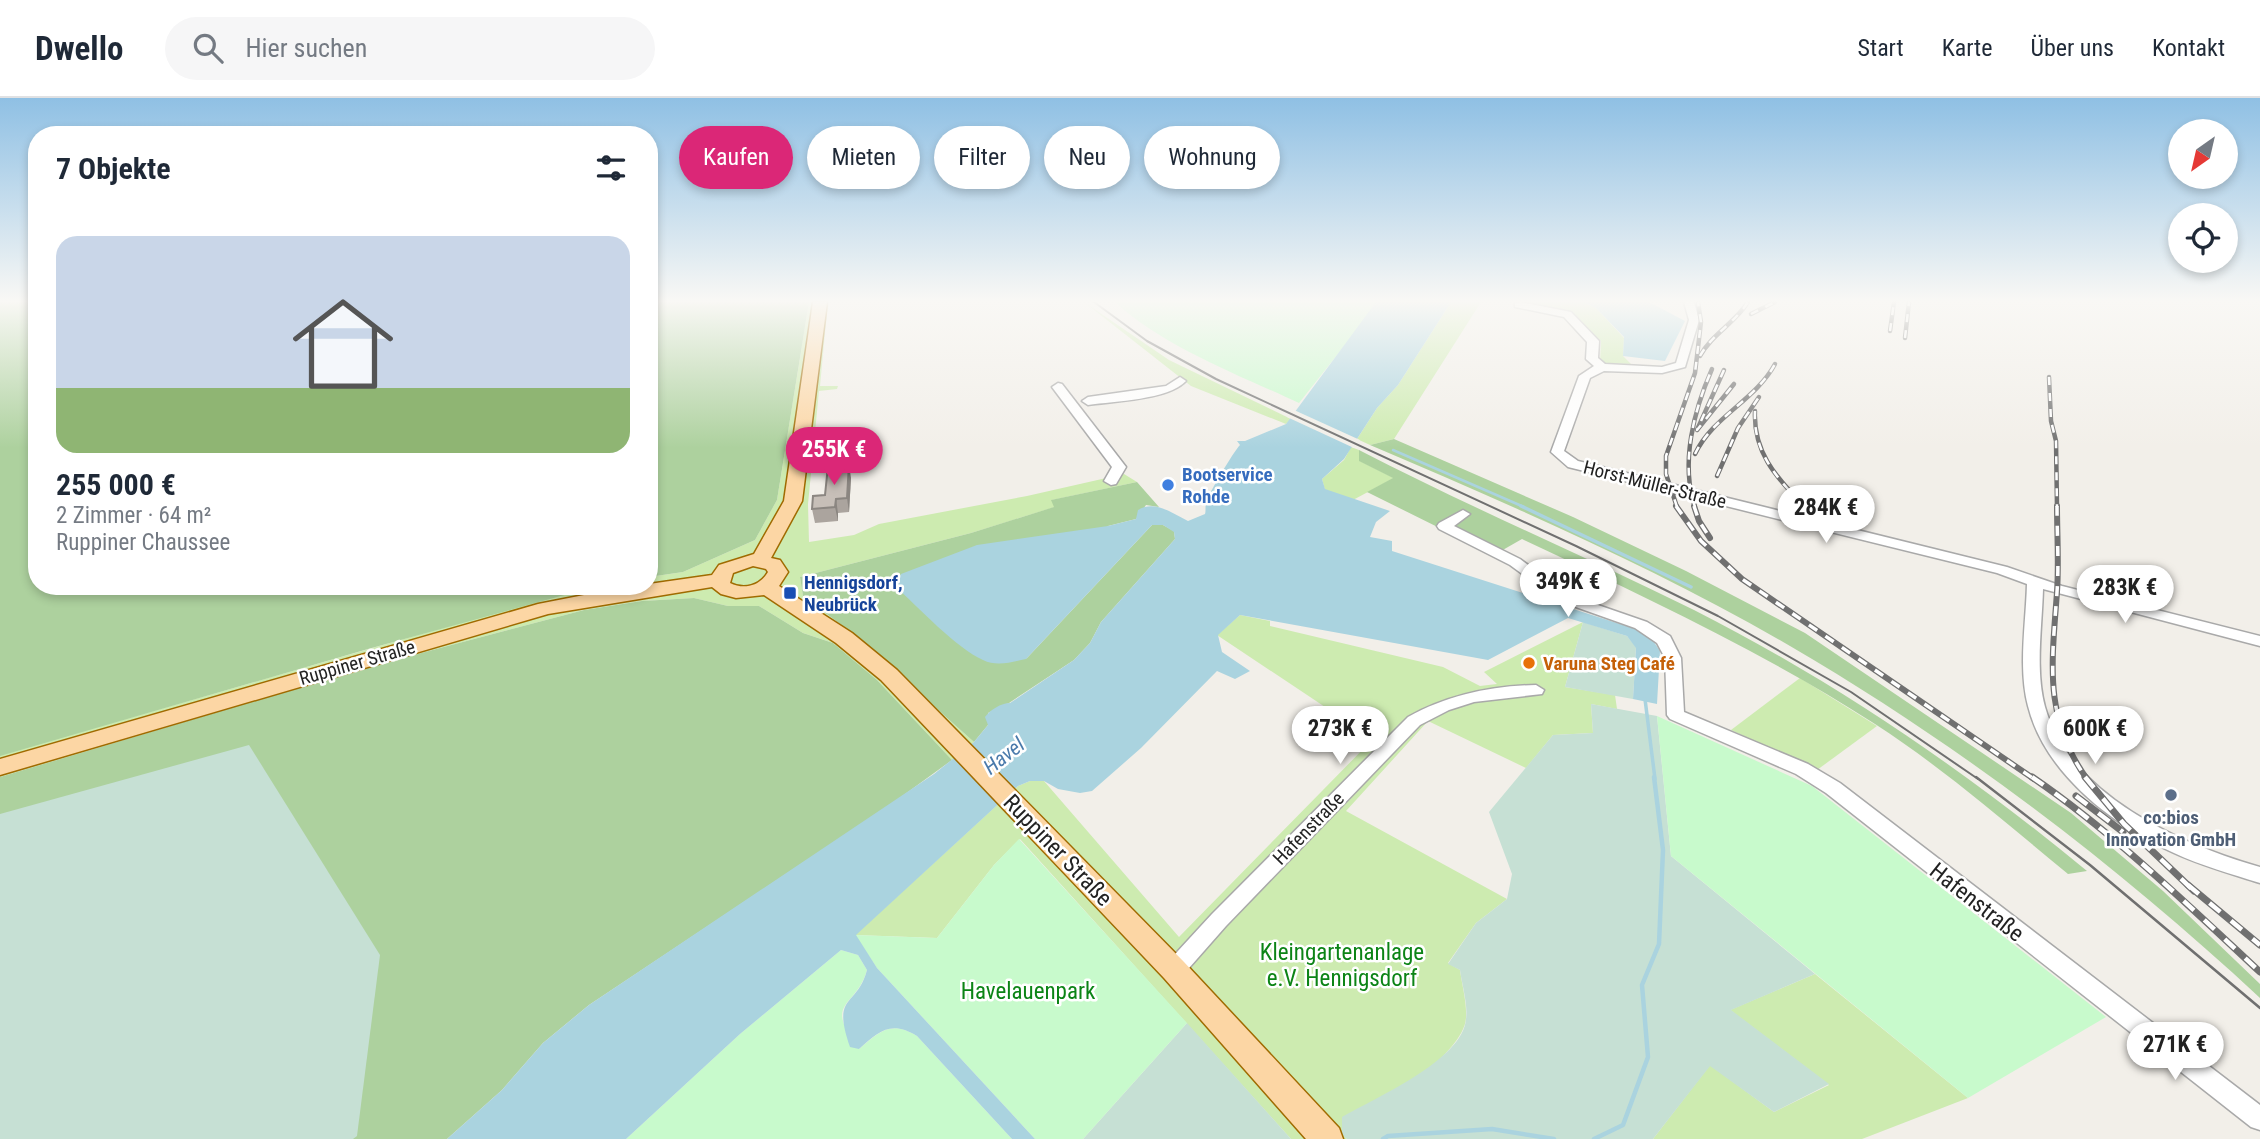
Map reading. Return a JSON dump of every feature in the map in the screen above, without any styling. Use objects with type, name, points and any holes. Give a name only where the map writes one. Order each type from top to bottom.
[{"type":"main road","points":[[760,560],[793,501],[813,351]]},
{"type":"main road","points":[[760,560],[773,564],[778,572],[776,579],[766,587],[746,593],[736,592],[727,590],[719,580],[733,565],[760,560]]},
{"type":"main road","name":"Ruppiner Straße","points":[[658,589],[719,580]]},
{"type":"main road","name":"Ruppiner Straße","points":[[766,587],[844,638],[889,675],[1174,970],[1327,1139]]},
{"type":"main road","name":"Ruppiner Straße","points":[[0,767],[534,611],[616,595]]},
{"type":"street","points":[[1592,351],[1592,359],[1602,367],[1627,366],[1662,370],[1681,365],[1685,351]]},
{"type":"street","name":"Horst-Müller-Straße","points":[[1602,367],[1585,376],[1557,452],[1573,464],[2001,570],[2035,582],[2260,641]]},
{"type":"street","points":[[1088,401],[1169,388],[1180,381]]},
{"type":"street","points":[[1058,387],[1119,467],[1111,481]]},
{"type":"street","name":"Hafenstraße","points":[[1463,514],[1444,526],[1515,562],[1563,598],[1641,625],[1664,640],[1673,658],[1676,715],[1802,769],[1833,788],[2260,1119]]},
{"type":"street","points":[[2035,582],[2036,705],[2051,744],[2075,774],[2140,825],[2171,843],[2260,875]]},
{"type":"street","name":"Hafenstraße","points":[[1174,970],[1219,920],[1415,721],[1432,710],[1462,699],[1493,693],[1536,690]]},
{"type":"green space","points":[[0,351],[28,351],[28,595],[564,595],[368,649],[0,756]]},
{"type":"green space","points":[[658,351],[801,351],[777,500],[755,540],[683,572],[658,576]]},
{"type":"green space","points":[[801,351],[823,351],[820,386],[838,386],[837,389],[819,391],[808,504],[809,542],[854,535],[879,524],[1027,496],[1124,474],[1137,482],[1052,500],[1055,507],[971,533],[800,577],[803,596],[852,633],[974,742],[952,760],[877,680],[833,643],[803,633],[759,606],[728,606],[694,598],[642,601],[584,610],[372,666],[0,777],[0,755],[557,595],[658,595],[658,576],[683,572],[755,540],[777,500]]},
{"type":"green space","points":[[1146,351],[1155,351],[1169,360],[1291,419],[1286,424],[1191,386]]},
{"type":"green space","points":[[1188,351],[1341,351],[1299,403]]},
{"type":"green space","points":[[1420,351],[1450,351],[1394,439],[1370,445],[1357,439],[1377,408],[1398,385]]},
{"type":"green space","points":[[1601,351],[1623,351],[1623,356],[1631,364],[1600,363]]},
{"type":"green space","points":[[1394,439],[1573,517],[1686,571],[1805,633],[2071,813],[2163,891],[2260,984],[2260,998],[2093,854],[1975,765],[1853,684],[1740,618],[1637,565],[1530,514],[1370,445]]},
{"type":"green space","points":[[1351,447],[1359,450],[1360,461],[1394,478],[1353,500],[1325,490],[1322,479],[1344,460]]},
{"type":"green space","points":[[1359,450],[1746,637],[1898,730],[1994,798],[2087,871],[2068,874],[1974,796],[1900,741],[1833,698],[1746,649],[1522,539],[1494,555],[1367,492],[1393,478],[1359,461]]},
{"type":"green space","points":[[1137,482],[1159,507],[1146,505],[1136,519],[1108,526],[1026,659],[1152,525],[1163,525],[1174,531],[1175,539],[1101,622],[1090,643],[1074,660],[1009,703],[988,713],[988,725],[974,742],[852,633],[803,596],[800,577],[971,533],[1054,507],[1051,500]]},
{"type":"green space","points":[[694,598],[728,606],[759,606],[803,633],[833,643],[877,680],[952,760],[890,805],[589,1005],[543,1043],[502,1090],[447,1139],[0,1139],[0,777],[372,666],[584,610],[642,601]]},
{"type":"green space","name":"Kleingartenanlage e.V. Hennigsdorf","points":[[1240,615],[1270,621],[1270,626],[1443,667],[1480,686],[1497,684],[1484,672],[1583,622],[1565,687],[1615,695],[1617,709],[1591,704],[1593,733],[1553,735],[1526,768],[1428,721],[1346,811],[1507,899],[1476,923],[1448,963],[1460,970],[1466,1012],[1461,1033],[1434,1065],[1342,1133],[1347,1139],[1291,1139],[1020,839],[994,865],[937,938],[855,935],[1018,786],[1030,781],[1044,781],[1179,937],[1373,739],[1217,635]]},
{"type":"green space","points":[[1583,622],[1627,636],[1636,647],[1633,699],[1565,687]]},
{"type":"green space","points":[[1800,678],[1877,726],[1817,770],[1731,730]]},
{"type":"green space","points":[[1591,704],[1657,716],[1671,856],[1815,974],[1731,1010],[1829,1084],[1774,1112],[1710,1066],[1653,1139],[1347,1139],[1342,1134],[1342,1117],[1434,1063],[1450,1049],[1461,1034],[1466,1019],[1466,1001],[1460,970],[1448,964],[1476,923],[1507,899],[1512,874],[1489,812],[1553,735],[1593,733]]},
{"type":"green space","points":[[1657,716],[1812,786],[2106,1017],[1968,1098],[1671,856]]},
{"type":"green space","points":[[249,745],[380,955],[357,1136],[353,1139],[0,1139],[0,814]]},
{"type":"green space","name":"Havelauenpark","points":[[1019,839],[1187,1023],[1083,1139],[1035,1139],[877,968],[855,935],[937,938],[994,865]]},
{"type":"green space","name":"Havelauenpark","points":[[841,950],[858,955],[867,970],[862,983],[842,1013],[848,1033],[859,1049],[873,1037],[893,1028],[917,1036],[1012,1139],[626,1139],[740,1034]]},
{"type":"green space","points":[[1815,974],[1968,1098],[1862,1139],[1653,1139],[1710,1065],[1774,1112],[1829,1085],[1730,1010]]},
{"type":"green space","points":[[1187,1023],[1291,1139],[1083,1139]]},
{"type":"water","name":"Havel","points":[[1340,351],[1420,351],[1398,385],[1377,408],[1344,459],[1322,479],[1325,489],[1390,511],[1376,522],[1370,537],[1392,541],[1392,551],[1648,633],[1660,651],[1657,704],[1633,699],[1636,648],[1627,636],[1568,618],[1488,660],[1240,615],[1218,635],[1222,652],[1250,671],[1235,679],[1217,671],[1141,748],[1092,791],[1080,793],[1058,789],[1044,781],[1030,781],[1018,786],[856,935],[877,968],[1035,1139],[1012,1139],[917,1036],[908,1031],[892,1028],[879,1033],[859,1049],[850,1047],[843,1018],[844,1009],[863,982],[867,970],[858,955],[841,950],[740,1034],[626,1139],[447,1139],[502,1090],[543,1043],[589,1005],[934,774],[974,742],[988,725],[985,717],[990,712],[1010,703],[1074,660],[1090,643],[1101,622],[1175,539],[1174,532],[1163,525],[1152,525],[1026,659],[1004,663],[983,660],[950,637],[895,586],[901,574],[977,545],[1108,526],[1136,519],[1138,510],[1144,507],[1157,507],[1188,521],[1205,514],[1211,492],[1240,445],[1237,441],[1245,441],[1286,424]]},
{"type":"water","points":[[1623,351],[1670,351],[1665,361],[1623,356]]},
{"type":"pier","points":[[1294,410],[1360,440],[1354,448],[1287,417]]},
{"type":"building","points":[[849,464],[847,498],[836,499],[835,507],[812,509],[813,496],[825,495],[828,466]]},
{"type":"waterway","points":[[1393,450],[1524,507]]},
{"type":"waterway","points":[[1521,506],[1691,587]]},
{"type":"waterway","points":[[1645,699],[1655,779]]},
{"type":"waterway","points":[[1594,1139],[1623,1125],[1648,1057],[1642,985],[1659,944],[1663,850],[1654,777]]},
{"type":"waterway","points":[[1383,1139],[1388,1136],[1492,1129],[1554,1139]]},
{"type":"tram line","points":[[1164,351],[1216,379],[1576,546],[1718,616],[1851,692],[1978,779]]},
{"type":"tram line","points":[[1976,777],[2090,865],[2260,1008]]},
{"type":"railway","points":[[1677,507],[1666,474],[1666,456],[1695,373],[1698,351]]},
{"type":"railway","points":[[1700,356],[1703,351]]},
{"type":"railway","points":[[1695,454],[1712,429],[1757,388],[1775,364]]},
{"type":"railway","points":[[1695,507],[1689,473],[1691,437],[1712,369]]},
{"type":"railway","points":[[1724,370],[1697,430],[1734,384]]},
{"type":"railway","points":[[2049,377],[2051,421],[2056,441],[2057,507]]},
{"type":"railway","points":[[1717,476],[1738,428],[1759,397]]},
{"type":"railway","points":[[1755,411],[1755,425],[1762,451],[1774,473],[1801,503]]},
{"type":"railway","points":[[1676,506],[1701,541],[1742,579],[2034,779]]},
{"type":"railway","points":[[1694,506],[1699,521],[1710,538]]},
{"type":"railway","points":[[2057,506],[2054,689],[2063,734],[2087,779]]},
{"type":"railway","points":[[2032,777],[2121,846],[2260,972]]},
{"type":"railway","points":[[2085,777],[2124,824],[2194,891]]},
{"type":"railway","points":[[2076,796],[2123,832]]},
{"type":"railway","points":[[2188,885],[2260,945]]},
{"type":"place","name":"Bootservice Rohde","points":[[1168,485]]},
{"type":"place","name":"Hennigsdorf, Neubrück","points":[[790,593]]},
{"type":"place","name":"Varuna Steg Café","points":[[1529,663]]},
{"type":"place","name":"co:bios Innovation GmbH","points":[[2171,795]]}]
